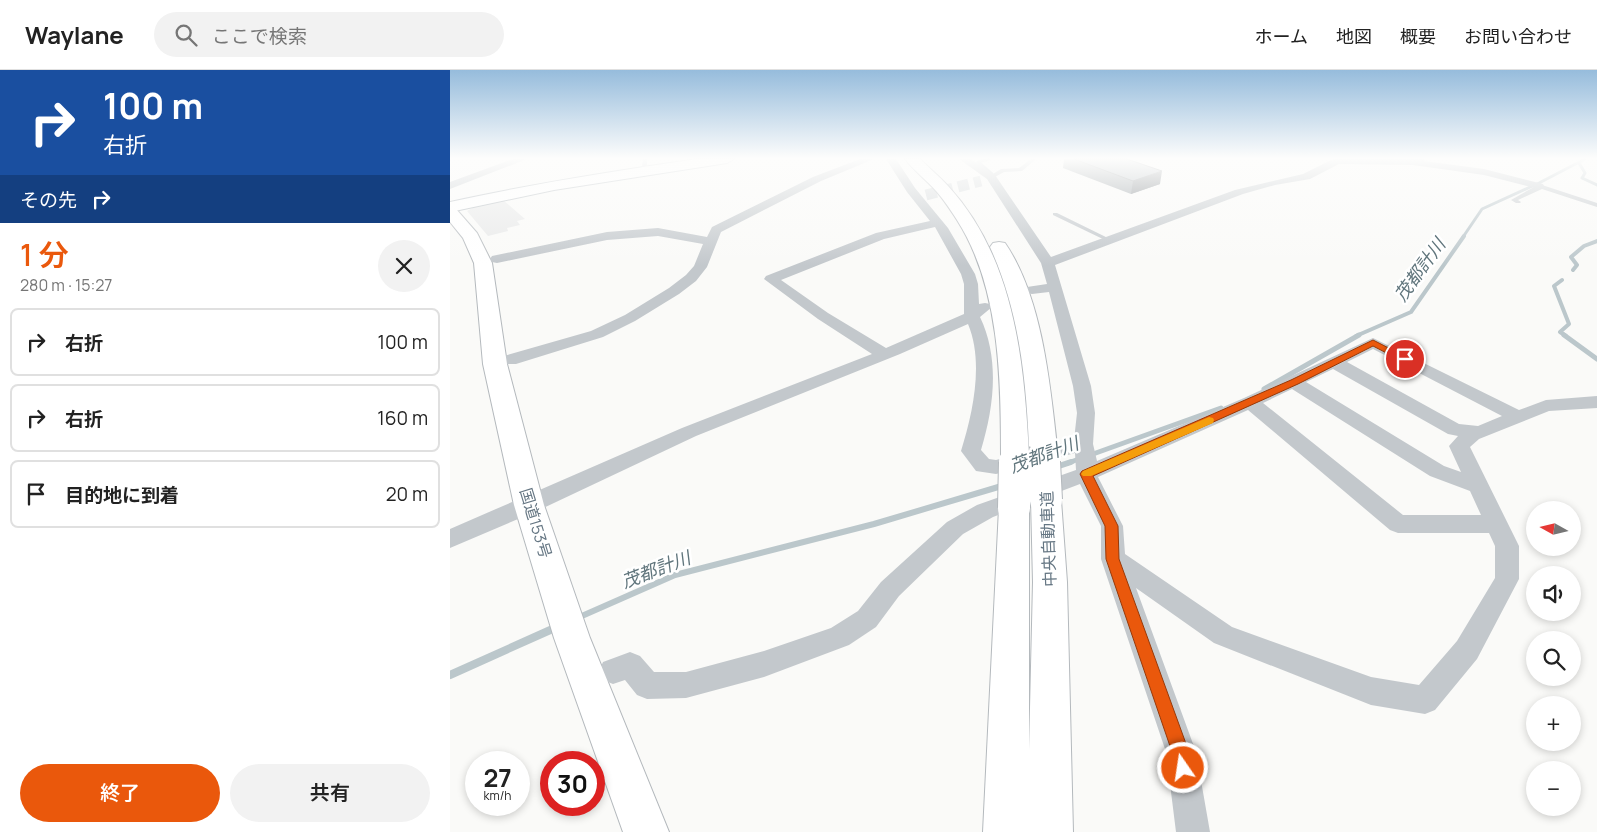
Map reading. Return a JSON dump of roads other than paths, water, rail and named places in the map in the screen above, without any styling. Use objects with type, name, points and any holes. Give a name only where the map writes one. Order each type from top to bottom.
[{"type":"main road","points":[[450,207],[505,195]]},
{"type":"main road","name":"中央自動車道","points":[[948,195],[975,234],[988,261],[998,293],[1008,335],[1014,389],[1015,455],[1050,582],[1050,832]]},
{"type":"main road","name":"中央自動車道","points":[[963,195],[992,232],[1009,267],[1031,333],[1043,446],[1030,504],[1006,832]]},
{"type":"main road","name":"国道153号","points":[[450,212],[471,237],[483,263],[494,364],[529,505],[568,623],[646,832]]},
{"type":"street","points":[[510,360],[598,334],[650,306],[691,278],[700,266],[716,230],[785,195]]},
{"type":"street","points":[[920,195],[947,236],[954,254],[968,274],[978,311],[983,356],[984,393],[979,425],[971,451],[983,466],[996,467],[1085,457]]},
{"type":"street","points":[[997,195],[1048,263],[1053,288],[1082,386],[1086,413],[1085,457],[1112,526],[1112,559],[1181,752],[1193,832]]},
{"type":"street","points":[[1048,263],[1232,195]]},
{"type":"street","points":[[884,354],[823,316],[771,279],[880,236],[938,223]]},
{"type":"street","points":[[497,259],[608,236],[658,232],[711,242]]},
{"type":"street","points":[[1032,290],[1053,288]]},
{"type":"street","points":[[450,538],[529,505],[689,432],[884,354],[978,311]]},
{"type":"street","points":[[613,671],[630,665],[647,686],[686,685],[764,664],[840,637],[867,619],[890,589],[955,528],[985,511],[1085,457],[1250,402],[1373,343],[1518,417]]},
{"type":"street","points":[[1334,362],[1454,430],[1480,432]]},
{"type":"street","points":[[1294,382],[1437,471],[1478,486]]},
{"type":"street","points":[[1250,402],[1398,524],[1497,524]]},
{"type":"street","points":[[1112,559],[1223,635],[1371,691],[1425,700],[1467,650],[1507,579],[1507,546],[1459,446],[1472,435],[1546,406],[1597,402]]},
{"type":"lane","points":[[1518,202],[1514,200],[1522,195]]},
{"type":"lane","points":[[1564,195],[1597,206]]},
{"type":"lane","points":[[1055,214],[1109,240]]},
{"type":"waterway","name":"茂都計川","points":[[1463,237],[1482,209],[1514,195]]},
{"type":"waterway","name":"茂都計川","points":[[1356,336],[1411,312],[1464,236]]},
{"type":"waterway","points":[[1573,270],[1577,265],[1571,257],[1584,246],[1597,241]]},
{"type":"waterway","points":[[1562,280],[1554,286],[1569,324],[1560,332],[1566,336]]},
{"type":"waterway","name":"茂都計川","points":[[1264,389],[1359,335]]},
{"type":"waterway","points":[[1564,335],[1597,359]]},
{"type":"waterway","name":"茂都計川","points":[[1068,463],[1221,408]]},
{"type":"waterway","name":"茂都計川","points":[[1053,468],[1068,463]]},
{"type":"waterway","name":"茂都計川","points":[[575,619],[675,575],[874,524],[1005,485]]},
{"type":"waterway","name":"茂都計川","points":[[450,675],[557,627]]}]
